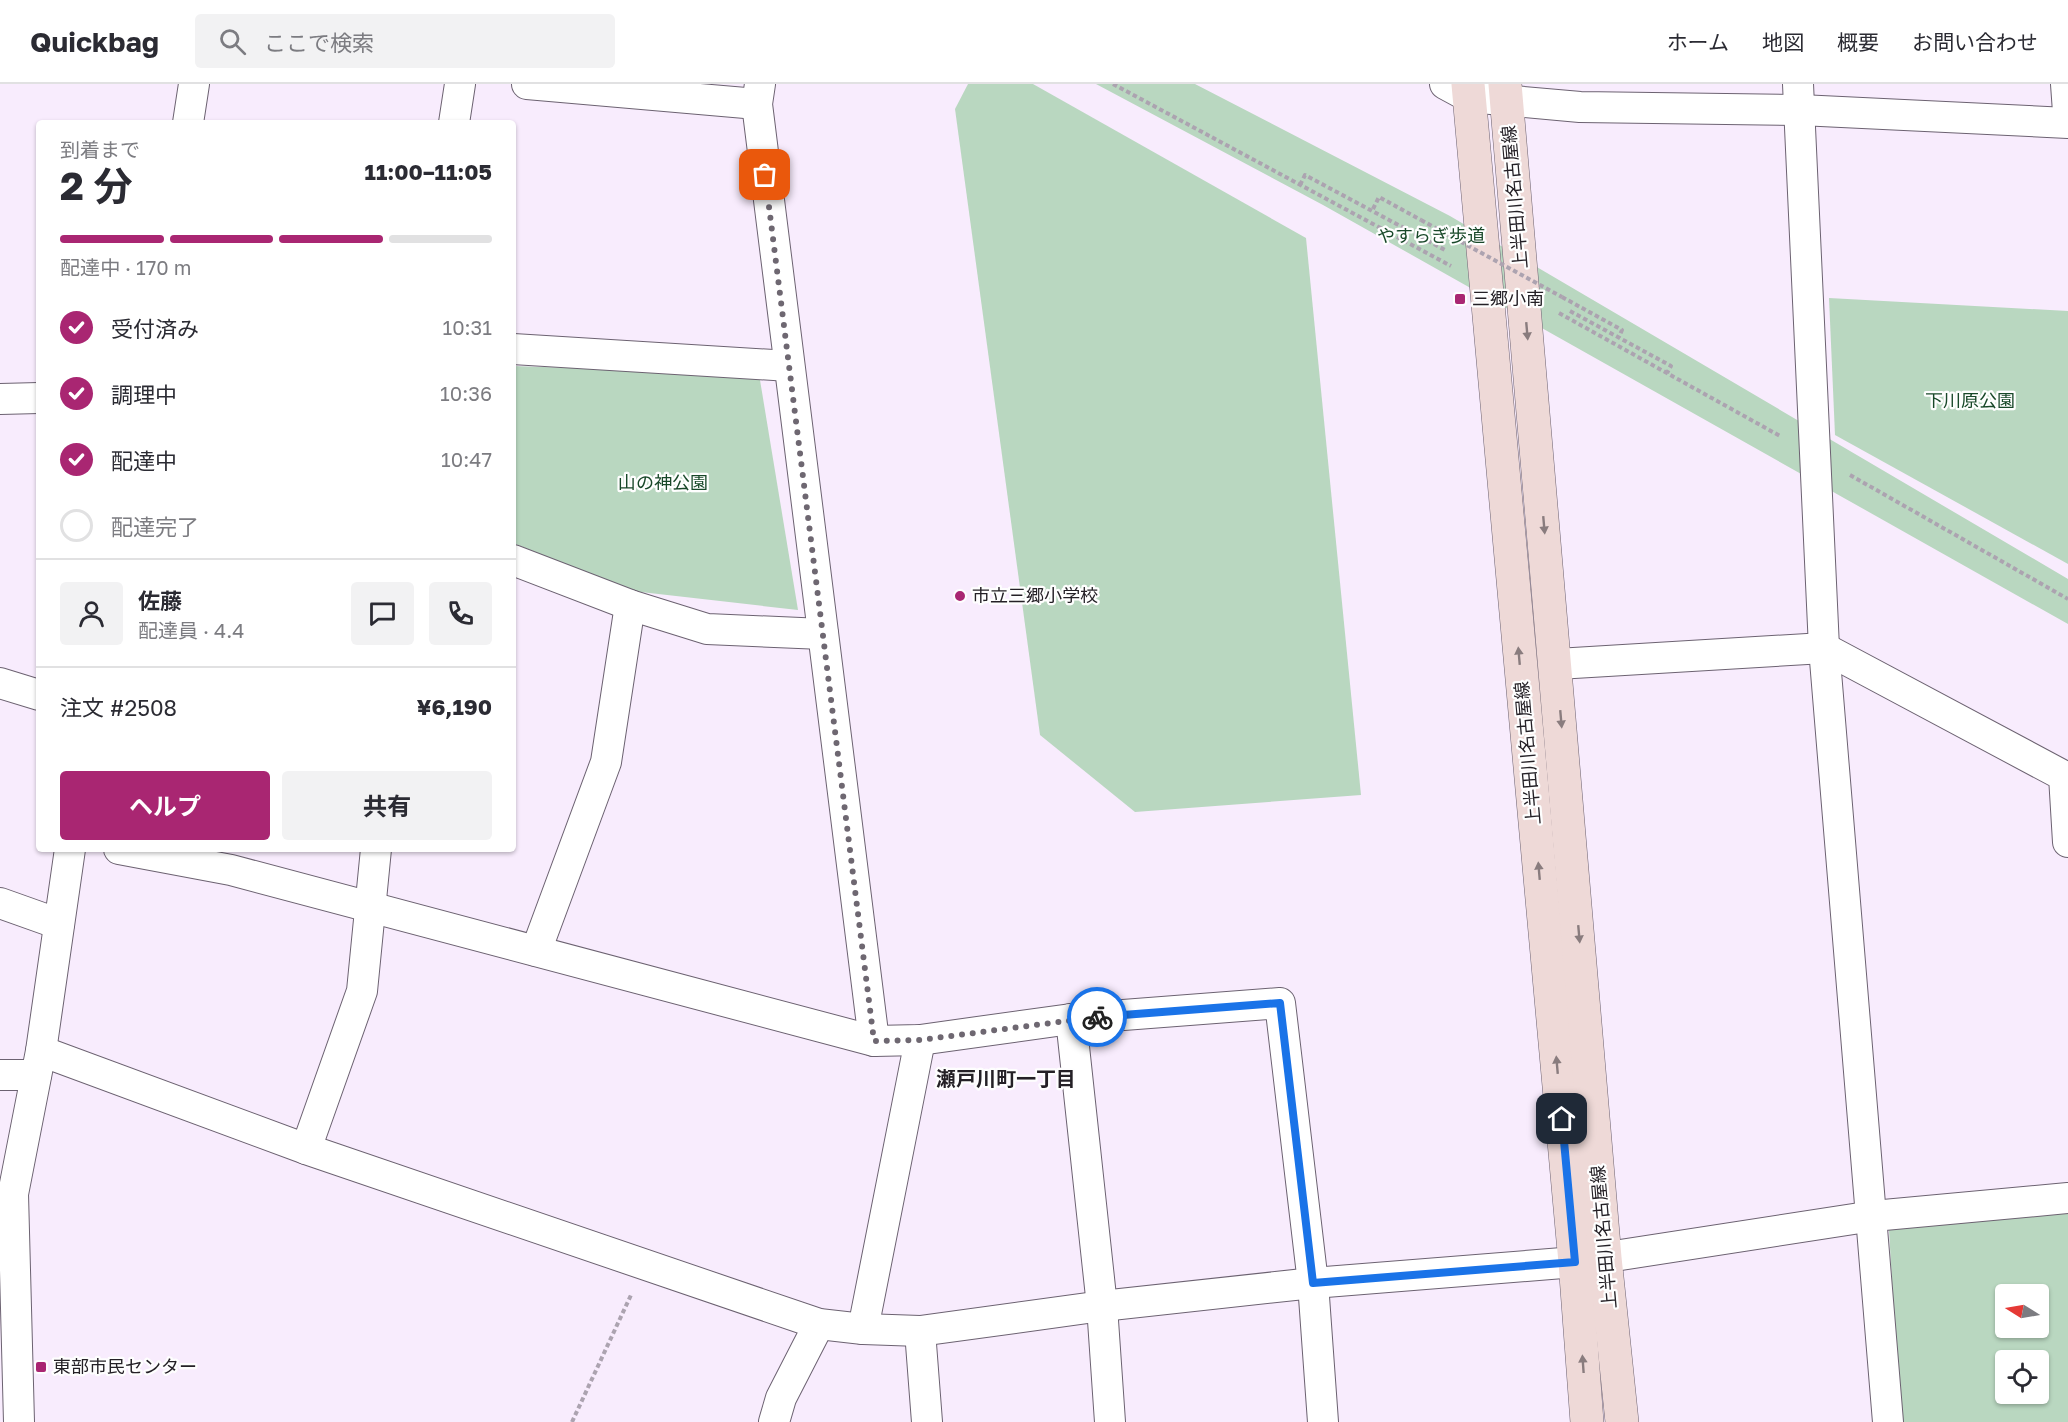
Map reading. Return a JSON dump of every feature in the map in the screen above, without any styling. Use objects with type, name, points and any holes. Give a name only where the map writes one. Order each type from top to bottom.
[{"type":"main road","name":"上半田川名古屋線","points":[[1460,88],[1486,284],[1590,1260],[1622,1422]]},
{"type":"main road","name":"上半田川名古屋線","points":[[1506,92],[1557,664],[1590,1260],[1587,1422]]},
{"type":"street","points":[[188,120],[194,84]]},
{"type":"street","points":[[454,120],[460,84]]},
{"type":"street","points":[[526,84],[758,94],[789,366],[874,1041]]},
{"type":"street","points":[[2066,84],[2068,112]]},
{"type":"street","points":[[1460,88],[1506,92],[1580,107],[1799,97],[2068,123]]},
{"type":"street","points":[[1799,97],[1824,648],[1873,1216],[1888,1422]]},
{"type":"street","points":[[516,349],[789,366]]},
{"type":"street","points":[[0,399],[36,398]]},
{"type":"street","points":[[516,561],[630,605],[707,629],[824,634]]},
{"type":"street","points":[[537,951],[606,762],[630,605]]},
{"type":"street","points":[[1557,664],[1824,648],[2064,776],[2068,842]]},
{"type":"street","points":[[0,683],[36,694]]},
{"type":"street","points":[[19,1422],[7,1194],[38,1063],[70,852]]},
{"type":"street","points":[[135,852],[231,870],[372,906],[874,1041],[920,1040],[1071,1019],[1280,1003],[1313,1283],[1323,1422]]},
{"type":"street","points":[[306,1149],[362,991],[376,852]]},
{"type":"street","points":[[0,903],[59,924]]},
{"type":"street","points":[[1071,1019],[1102,1306],[1110,1422]]},
{"type":"street","points":[[863,1329],[920,1040]]},
{"type":"street","points":[[0,1075],[38,1063],[306,1149],[819,1324],[863,1329],[920,1331],[1102,1306],[1313,1283],[1590,1260],[1873,1216],[2068,1198]]},
{"type":"street","points":[[774,1422],[781,1398],[819,1324]]},
{"type":"street","points":[[920,1331],[927,1422]]},
{"type":"path","points":[[1113,84],[1486,284]]},
{"type":"path","points":[[1300,185],[1305,175],[1445,250]]},
{"type":"path","points":[[1372,209],[1379,197],[1622,330],[1618,337]]},
{"type":"path","points":[[1570,311],[1671,366],[1667,373]]},
{"type":"path","points":[[572,1422],[644,1263]]},
{"type":"green space","points":[[968,84],[1033,84],[1306,238],[1361,795],[1135,812],[1040,735],[955,109]]},
{"type":"green space","name":"やすらぎ歩道","points":[[1096,84],[1195,84],[1450,216],[2068,579],[2068,624],[1323,205]]},
{"type":"green space","name":"下川原公園","points":[[1829,298],[2068,311],[2068,564],[1835,435]]},
{"type":"green space","name":"山の神公園","points":[[516,366],[759,374],[798,610],[632,591],[516,544]]},
{"type":"green space","points":[[2068,1212],[2068,1422],[1900,1422],[1889,1230]]},
{"type":"way so far","points":[[765,175],[874,1041],[920,1040],[1097,1017]]},
{"type":"place","name":"三郷小南","points":[[1460,299]]},
{"type":"place","name":"市立三郷小学校","points":[[960,596]]},
{"type":"place","name":"東部市民センター","points":[[41,1367]]},
{"type":"district","name":"瀬戸川町一丁目","points":[[1006,1079]]},
{"type":"route","points":[[1097,1017],[1280,1003],[1313,1283],[1575,1262],[1562,1119]]}]
